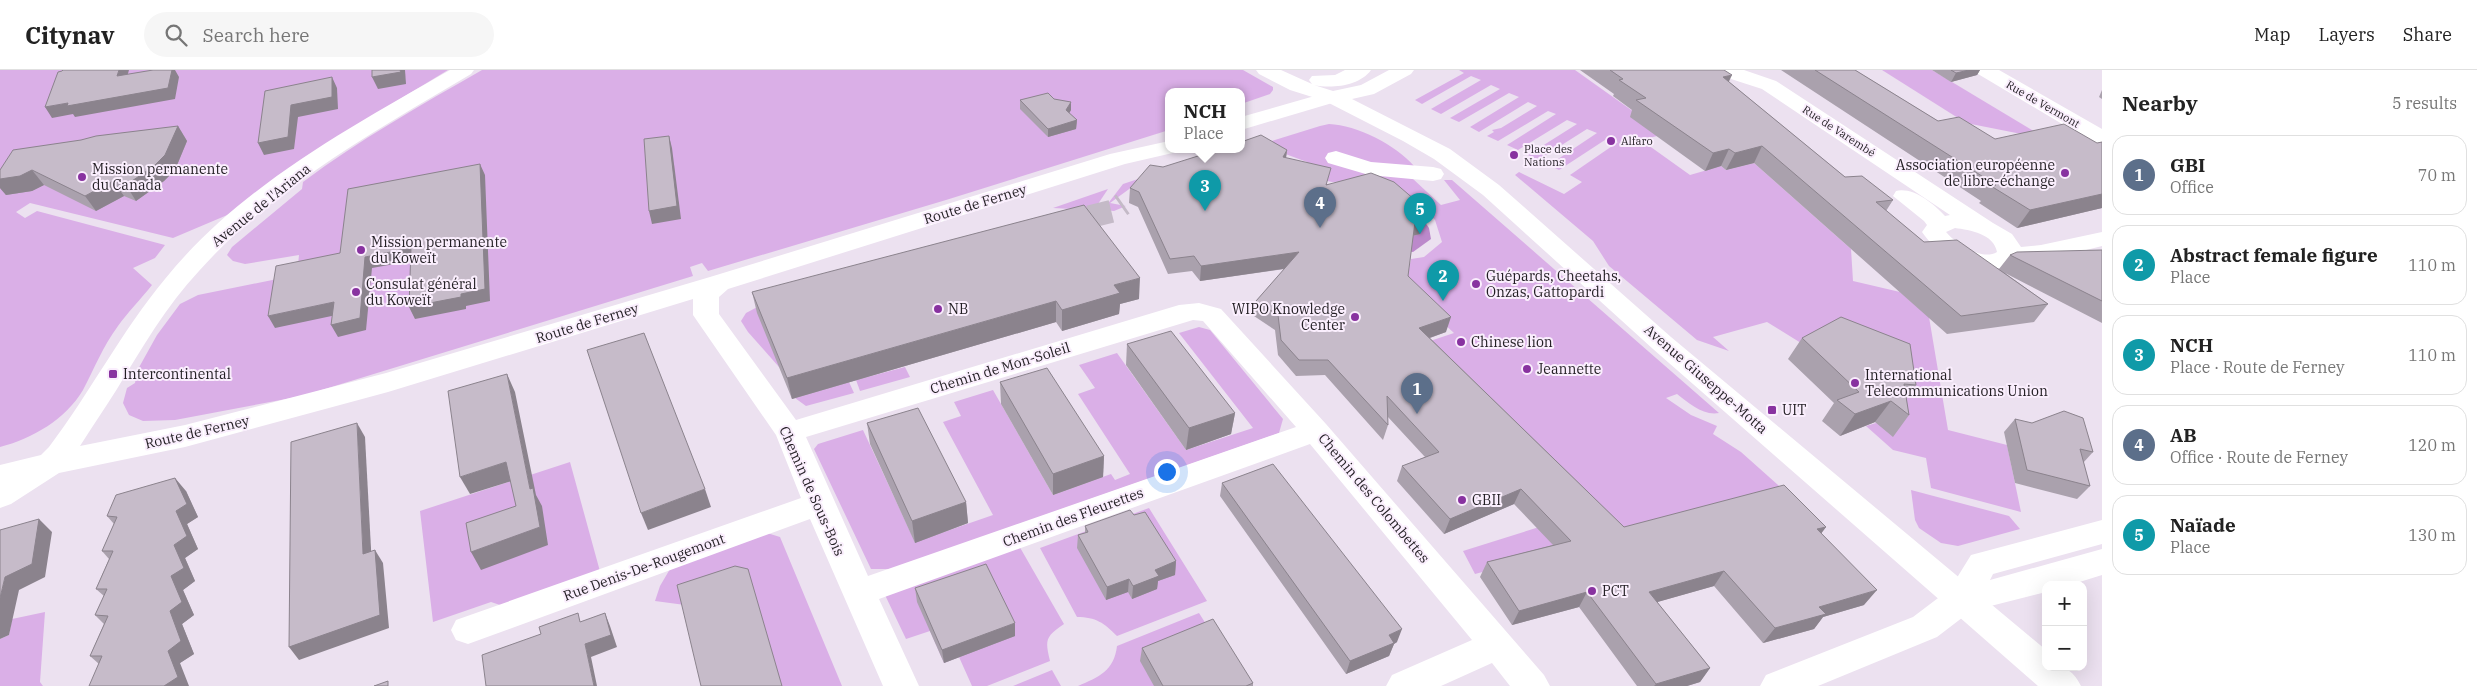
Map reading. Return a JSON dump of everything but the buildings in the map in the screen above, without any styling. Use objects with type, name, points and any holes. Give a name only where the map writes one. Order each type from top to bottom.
[{"type":"street","name":"Avenue de l'Ariana","points":[[52,463],[94,403],[139,330],[191,264],[246,213],[303,171],[362,131],[464,70]]},
{"type":"street","points":[[1266,70],[1297,86],[1367,90],[1404,70]]},
{"type":"street","points":[[1299,70],[1325,89]]},
{"type":"street","points":[[1245,123],[1314,101],[1325,89],[1361,70]]},
{"type":"street","name":"Rue de Vermont","points":[[1985,70],[2102,138]]},
{"type":"street","name":"Rue de Varembé","points":[[1734,73],[1757,96],[1932,216],[1939,224]]},
{"type":"street","name":"Rue de Varembé","points":[[1734,73],[1769,85],[2008,244],[2010,254]]},
{"type":"street","name":"Avenue Giuseppe-Motta","points":[[1325,89],[1430,146],[1492,190],[1662,343],[2063,686]]},
{"type":"street","name":"Route de Ferney","points":[[0,476],[52,463],[185,436],[388,382],[719,283],[1118,159],[1165,148]]},
{"type":"street","points":[[1336,158],[1369,168],[1433,174]]},
{"type":"street","points":[[1985,228],[1955,221],[1939,224],[1934,232],[1936,238],[1942,244],[1960,255],[1994,262],[2010,254],[2024,256],[2041,254],[2102,239]]},
{"type":"street","name":"Chemin de Sous-Bois","points":[[719,283],[709,292],[703,304],[706,315],[789,432],[858,593],[901,686]]},
{"type":"street","name":"Chemin de Mon-Soleil","points":[[789,432],[1186,313],[1200,310],[1212,315]]},
{"type":"street","name":"Chemin des Colombettes","points":[[1212,315],[1316,430],[1532,686]]},
{"type":"street","name":"Chemin des Fleurettes","points":[[858,593],[1316,430]]},
{"type":"street","points":[[0,496],[52,463]]},
{"type":"street","name":"Rue Denis-De-Rougemont","points":[[468,630],[819,504]]},
{"type":"street","points":[[1778,686],[1925,627],[1962,599],[1982,564],[2102,532]]},
{"type":"street","points":[[1962,599],[2010,589],[2102,562]]},
{"type":"street","points":[[1404,686],[1497,646]]},
{"type":"shaded area","points":[[0,70],[448,70],[326,144],[232,213],[173,238],[30,203],[16,212],[25,218],[37,211],[165,245],[155,258],[133,268],[152,285],[113,334],[76,400],[58,419],[36,433],[0,447]]},
{"type":"shaded area","points":[[482,70],[1243,70],[1273,87],[1270,94],[1245,103],[1245,88],[1165,88],[1165,131],[946,200],[708,271],[702,263],[690,267],[693,276],[302,396],[175,420],[143,421],[129,415],[123,403],[127,388],[135,383],[137,371],[157,335],[180,304],[198,295],[297,275],[299,255],[245,264],[233,261],[227,255],[232,247],[302,189],[303,182],[391,123]]},
{"type":"shaded area","points":[[1459,70],[1575,70],[1665,134],[1641,140],[1690,175],[1721,166],[1726,170],[1754,163],[1851,249],[1853,281],[1900,292],[1929,317],[1948,430],[2007,445],[2021,512],[1931,488],[1926,458],[1893,450],[1866,426],[1876,423],[1809,348],[1767,322],[1713,337],[1729,351],[1697,340],[1609,266],[1593,241],[1515,175],[1519,172],[1564,194],[1582,182],[1570,175],[1618,142],[1608,138],[1559,170],[1549,165],[1597,133],[1587,129],[1538,160],[1528,155],[1577,124],[1567,120],[1518,150],[1507,145],[1556,114],[1548,111],[1498,141],[1487,136],[1494,132],[1492,130],[1501,128],[1537,106],[1528,102],[1479,132],[1470,127],[1519,97],[1509,93],[1459,122],[1450,118],[1500,89],[1491,85],[1441,114],[1431,109],[1481,80],[1471,76],[1422,104],[1415,100],[1464,73]]},
{"type":"shaded area","points":[[1882,70],[1932,70],[2047,139],[1966,123]]},
{"type":"shaded area","points":[[1329,124],[1352,128],[1387,144],[1414,166],[1412,178],[1441,205],[1460,200],[1444,180],[1452,180],[1719,413],[1702,411],[1677,394],[1666,398],[1691,415],[1717,426],[1713,434],[1741,452],[1786,492],[1475,574],[1463,551],[1552,523],[1406,349],[1454,333],[1405,288],[1411,259],[1424,257],[1442,242],[1435,220],[1419,202],[1392,184],[1366,181],[1332,182],[1309,177],[1310,164],[1307,162],[1261,145],[1245,150]]},
{"type":"shaded area","points":[[1147,176],[1110,203],[1126,206],[1114,211],[1103,210],[1123,184]]},
{"type":"shaded area","points":[[1108,189],[1098,204],[1089,210],[1053,208]]},
{"type":"shaded area","points":[[1413,205],[1429,228],[1431,239],[1413,252],[1399,250]]},
{"type":"shaded area","points":[[780,295],[779,367],[748,332],[741,321],[746,313]]},
{"type":"shaded area","points":[[1199,327],[1210,330],[1283,419],[1279,433],[891,569],[871,569],[814,449],[818,444],[863,430],[915,542],[993,515],[943,422],[961,416],[954,402],[993,390],[1053,495],[1111,474],[1115,480],[1130,474],[1078,394],[1095,388],[1079,365],[1117,353],[1186,450],[1253,428],[1179,333]]},
{"type":"shaded area","points":[[905,367],[910,377],[860,391],[856,380]]},
{"type":"shaded area","points":[[849,382],[854,393],[806,406],[795,398]]},
{"type":"shaded area","points":[[570,462],[601,575],[509,608],[491,602],[433,622],[420,511]]},
{"type":"shaded area","points":[[1911,490],[2009,516],[2020,529],[1958,546],[1941,543],[1919,528],[1915,520]]},
{"type":"shaded area","points":[[1149,508],[1207,601],[1117,636],[1099,622],[1089,618],[1077,617],[1040,548]]},
{"type":"shaded area","points":[[767,533],[780,537],[842,686],[782,686],[685,605],[655,601],[660,586],[670,569]]},
{"type":"shaded area","points":[[1018,544],[1064,624],[1053,632],[1048,640],[1047,648],[1050,661],[987,686],[972,686],[959,657],[944,663],[930,631],[906,639],[885,595]]},
{"type":"shaded area","points":[[45,612],[40,682],[43,686],[0,686],[0,639],[9,635],[12,619]]},
{"type":"shaded area","points":[[1199,613],[1211,632],[1154,686],[1078,686],[1099,676],[1109,667],[1113,662],[1117,646]]},
{"type":"shaded area","points":[[1052,670],[1061,686],[1013,686]]},
{"type":"tunnel","points":[[1056,225],[1113,211],[1123,204]]},
{"type":"place","name":"Alfaro","points":[[1611,141]]},
{"type":"place","name":"Place des Nations","points":[[1514,155]]},
{"type":"place","name":"Association européenne de libre-échange","points":[[2065,173]]},
{"type":"place","name":"Mission permanente du Canada","points":[[82,177]]},
{"type":"place","name":"NCH","points":[[1205,211]]},
{"type":"place","name":"AB","points":[[1320,228]]},
{"type":"place","name":"Naïade","points":[[1420,234]]},
{"type":"place","name":"Mission permanente du Koweït","points":[[361,250]]},
{"type":"place","name":"Guépards, Cheetahs, Onzas, Gattopardi","points":[[1476,284]]},
{"type":"place","name":"Consulat général du Koweït","points":[[356,292]]},
{"type":"place","name":"Abstract female figure","points":[[1443,301]]},
{"type":"place","name":"NB","points":[[938,309]]},
{"type":"place","name":"WIPO Knowledge Center","points":[[1355,317]]},
{"type":"place","name":"Chinese lion","points":[[1461,342]]},
{"type":"place","name":"Jeannette","points":[[1527,369]]},
{"type":"place","name":"Intercontinental","points":[[113,374]]},
{"type":"place","name":"International Telecommunications Union","points":[[1855,383]]},
{"type":"place","name":"UIT","points":[[1772,410]]},
{"type":"place","name":"GBI","points":[[1417,414]]},
{"type":"place","name":"GBII","points":[[1462,500]]},
{"type":"place","name":"PCT","points":[[1592,591]]}]
